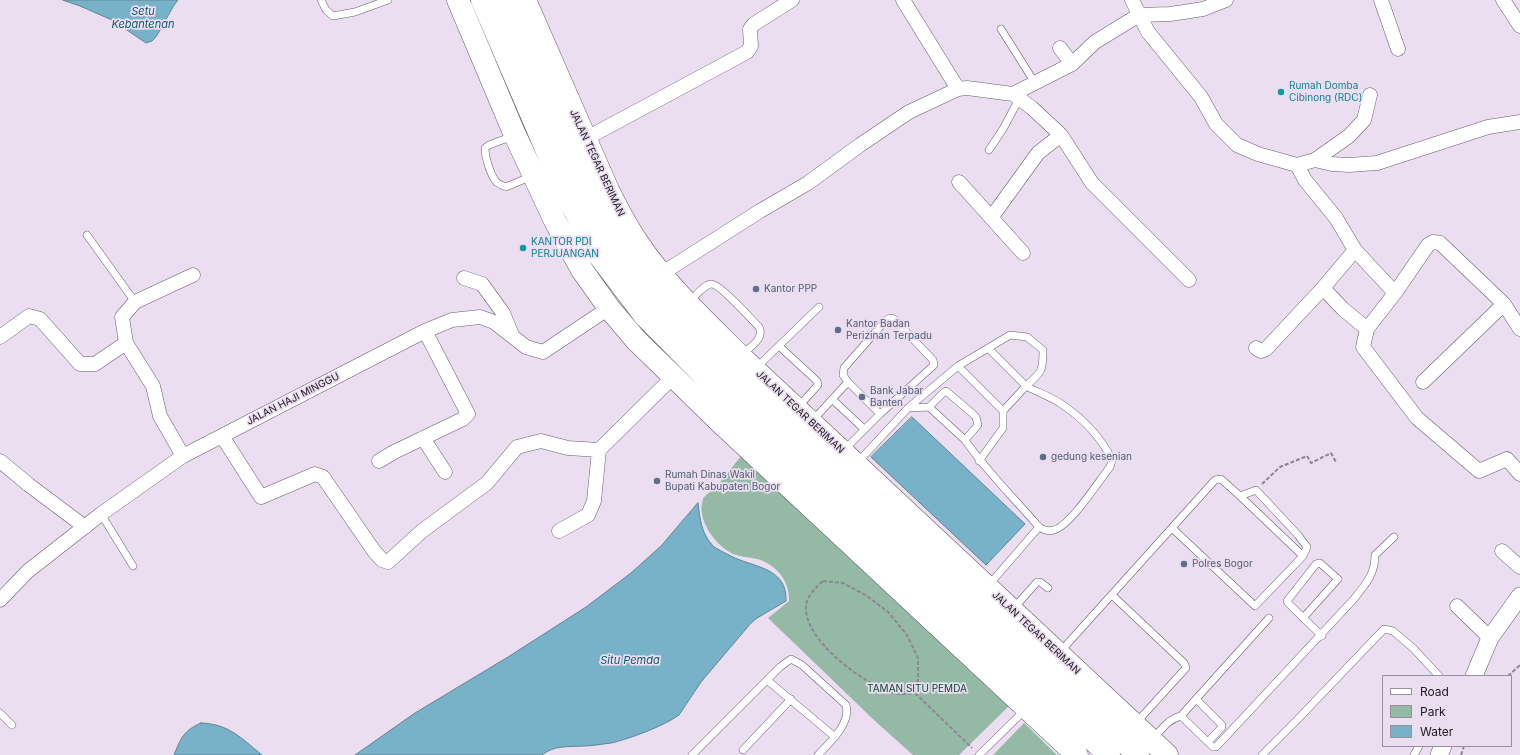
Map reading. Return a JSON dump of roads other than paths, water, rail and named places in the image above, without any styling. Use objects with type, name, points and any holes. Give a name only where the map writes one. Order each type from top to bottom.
[{"type":"main road","points":[[458,0],[555,221],[582,270],[609,308],[636,340],[721,423],[1077,755]]},
{"type":"main road","name":"JALAN TEGAR BERIMAN","points":[[482,0],[562,186],[595,250],[645,316],[736,408],[884,531],[1124,737],[1152,750]]},
{"type":"main road","name":"JALAN TEGAR BERIMAN","points":[[503,0],[582,184],[604,228],[625,260],[648,289],[747,373],[804,416],[849,458],[980,594],[1124,737]]},
{"type":"main road","name":"JALAN TEGAR BERIMAN","points":[[525,0],[584,139],[622,218],[638,244],[661,274],[884,531],[980,594],[1012,610],[1059,653],[1124,737]]},
{"type":"main road","points":[[721,423],[736,408]]},
{"type":"street","points":[[584,139],[747,52],[751,46],[750,29],[754,24],[792,0]]},
{"type":"street","points":[[903,0],[958,89]]},
{"type":"street","points":[[1132,0],[1148,32],[1201,97],[1216,124],[1237,144],[1258,154],[1297,165],[1315,160],[1349,136],[1364,120],[1370,95]]},
{"type":"street","points":[[1016,97],[1035,83],[1072,64],[1095,42],[1139,15],[1170,14],[1203,9],[1226,0]]},
{"type":"street","points":[[1381,0],[1398,48]]},
{"type":"street","points":[[1503,0],[1520,26]]},
{"type":"street","points":[[1060,48],[1072,64]]},
{"type":"street","points":[[661,274],[760,211],[808,183],[909,112],[958,89],[967,88],[1016,97],[1032,108],[1061,135],[1092,183],[1189,280]]},
{"type":"street","points":[[1315,160],[1332,164],[1349,165],[1377,162],[1488,127],[1520,122]]},
{"type":"street","points":[[991,218],[1038,153],[1061,135]]},
{"type":"street","points":[[1297,165],[1305,180],[1336,218],[1355,250],[1395,293]]},
{"type":"street","points":[[959,182],[1023,253]]},
{"type":"street","points":[[1520,330],[1504,304],[1440,243],[1436,242],[1428,245],[1395,293],[1367,329],[1363,347],[1417,418],[1479,471],[1507,459],[1520,474]]},
{"type":"street","points":[[1256,348],[1261,350],[1266,349],[1323,288],[1355,250]]},
{"type":"street","points":[[183,456],[160,416],[153,386],[126,343],[122,317],[135,302],[193,276]]},
{"type":"street","points":[[464,278],[482,284],[503,313],[513,336]]},
{"type":"street","points":[[1323,288],[1343,309],[1367,329]]},
{"type":"street","points":[[1423,382],[1504,304]]},
{"type":"street","name":"JALAN HAJI MINGGU","points":[[0,600],[28,572],[101,514],[183,456],[425,331],[452,320],[480,317],[494,322],[526,347],[543,352],[609,308]]},
{"type":"street","points":[[0,337],[29,316],[40,319],[80,364],[95,364],[126,343]]},
{"type":"street","points":[[379,461],[422,438],[463,419],[468,414],[425,331]]},
{"type":"street","points":[[559,531],[588,515],[594,501],[599,450],[673,377]]},
{"type":"street","points":[[222,436],[261,497],[314,474],[323,477],[374,551],[382,560],[388,562],[422,531],[487,483],[517,446],[541,441],[568,448],[599,450]]},
{"type":"street","points":[[422,438],[445,472]]},
{"type":"street","points":[[0,461],[28,485],[85,527]]},
{"type":"street","points":[[1502,552],[1520,567]]},
{"type":"street","points":[[1474,675],[1490,638],[1520,596]]},
{"type":"street","points":[[1457,606],[1490,638]]},
{"type":"lane","points":[[321,0],[326,10],[333,16],[355,12],[388,0]]},
{"type":"lane","points":[[1001,29],[1035,83]]},
{"type":"lane","points":[[989,150],[1003,129],[1016,97]]},
{"type":"lane","points":[[516,135],[489,145],[485,148],[485,155],[495,181],[506,187],[534,175]]},
{"type":"lane","points":[[87,235],[135,302]]},
{"type":"lane","points":[[688,304],[711,284],[716,286],[734,301],[760,327],[762,332],[761,337],[747,373]]},
{"type":"lane","points":[[747,373],[778,346],[819,306]]},
{"type":"lane","points":[[849,458],[864,429],[934,365],[933,360],[894,319],[890,318],[886,320],[844,368],[843,375],[880,414]]},
{"type":"lane","points":[[849,458],[958,366],[1010,336],[1027,337],[1043,350],[1043,368],[1003,411],[1003,428],[979,460]]},
{"type":"lane","points":[[778,346],[817,381],[818,385],[804,416]]},
{"type":"lane","points":[[929,407],[965,440],[979,460],[1039,528],[1044,530],[1054,530],[1069,520],[1110,467],[1112,460],[1088,426],[1059,403],[1026,386],[988,348]]},
{"type":"lane","points":[[958,366],[1003,411]]},
{"type":"lane","points":[[804,416],[833,400],[848,382]]},
{"type":"lane","points":[[908,408],[929,407],[942,393],[946,392],[976,417],[978,425],[965,440]]},
{"type":"lane","points":[[833,400],[864,429]]},
{"type":"lane","points":[[1059,653],[1215,480],[1221,479],[1303,556]]},
{"type":"lane","points":[[1172,528],[1255,606],[1303,556],[1307,547],[1256,490],[1240,496]]},
{"type":"lane","points":[[101,514],[133,566]]},
{"type":"lane","points":[[980,594],[1039,528]]},
{"type":"lane","points":[[1181,716],[1213,747],[1216,747],[1322,636],[1353,600],[1370,579],[1375,562],[1375,555],[1394,537]]},
{"type":"lane","points":[[1303,618],[1338,579],[1320,563],[1316,564],[1287,600],[1303,618],[1322,636]]},
{"type":"lane","points":[[1012,610],[1037,582],[1040,582],[1048,588]]},
{"type":"lane","points":[[1112,595],[1184,663],[1186,668],[1124,737]]},
{"type":"lane","points":[[1152,750],[1168,722],[1181,716],[1269,618]]},
{"type":"lane","points":[[1266,754],[1384,629],[1393,631],[1414,648],[1438,675]]},
{"type":"lane","points":[[692,755],[780,667],[791,659],[802,665],[846,705],[848,712],[835,737],[818,755]]},
{"type":"lane","points":[[767,680],[835,737]]},
{"type":"lane","points":[[743,750],[791,699]]},
{"type":"lane","points":[[1196,699],[1222,725],[1222,727],[1208,742]]},
{"type":"lane","points":[[979,755],[1026,708]]},
{"type":"lane","points":[[0,713],[12,725]]},
{"type":"water","name":"Setu Kebantenan","points":[[63,0],[178,0],[155,38],[146,43],[112,20]]},
{"type":"water","points":[[912,417],[1025,524],[986,565],[871,457]]},
{"type":"water","name":"Situ Pemda","points":[[698,503],[700,520],[706,536],[713,546],[736,558],[771,572],[782,583],[786,601],[751,623],[701,682],[679,715],[656,728],[618,741],[611,743],[556,748],[542,755],[355,755],[415,713],[508,657],[586,607],[631,573],[661,546]]},
{"type":"water","points":[[201,723],[211,724],[227,729],[262,755],[174,755],[186,732]]},
{"type":"place","name":"Rumah Domba Cibinong (RDC)","points":[[1281,92]]},
{"type":"place","name":"KANTOR PDI PERJUANGAN","points":[[523,248]]},
{"type":"place","name":"Kantor PPP","points":[[756,289]]},
{"type":"place","name":"Kantor Badan Perizinan Terpadu","points":[[838,330]]},
{"type":"place","name":"Bank Jabar Banten","points":[[862,397]]},
{"type":"place","name":"gedung kesenian","points":[[1043,457]]},
{"type":"place","name":"Rumah Dinas Wakil Bupati Kabupaten Bogor","points":[[657,481]]},
{"type":"place","name":"Polres Bogor","points":[[1184,564]]},
{"type":"park label","name":"TAMAN SITU PEMDA","points":[[917,689]]}]
